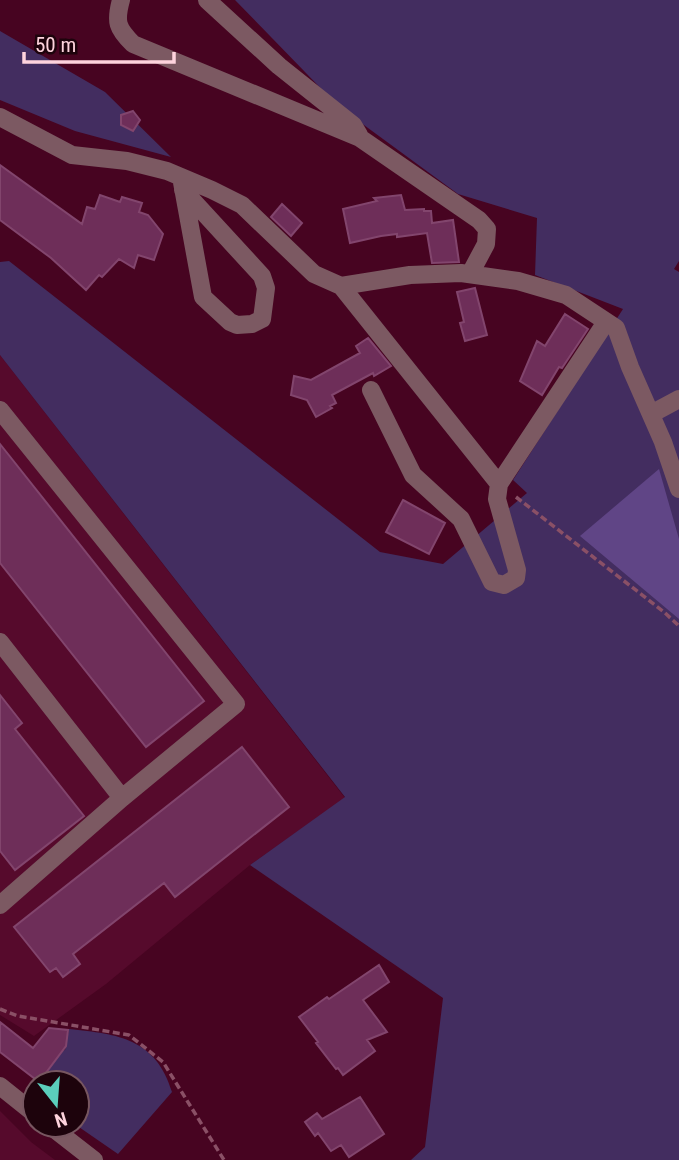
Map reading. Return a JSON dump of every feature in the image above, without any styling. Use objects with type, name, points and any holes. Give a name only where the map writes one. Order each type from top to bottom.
[{"type":"street","points":[[121,0],[117,15],[119,30],[133,44],[360,138],[479,220],[487,229],[486,244],[470,274]]},
{"type":"street","points":[[207,0],[279,66],[353,125],[360,138]]},
{"type":"street","points":[[0,117],[72,155],[127,162],[182,183],[212,190],[242,205],[314,274],[341,286],[499,484]]},
{"type":"street","points":[[182,183],[261,276],[266,288],[262,319],[252,324],[237,325],[203,298],[182,183]]},
{"type":"street","points":[[341,286],[410,275],[470,274],[518,281],[566,295],[616,328],[630,367],[652,414],[679,489]]},
{"type":"street","points":[[371,390],[413,475],[461,519],[485,573],[492,582],[505,585],[516,578],[517,570],[497,499],[499,484],[606,321]]},
{"type":"street","points":[[652,414],[679,399]]},
{"type":"street","points":[[0,410],[236,704],[122,797],[0,905]]},
{"type":"street","points":[[0,642],[122,797]]},
{"type":"street","points":[[0,1086],[21,1103]]},
{"type":"street","points":[[67,1139],[94,1160]]},
{"type":"path","points":[[499,484],[679,626]]},
{"type":"path","points":[[0,1009],[18,1016],[129,1035],[163,1062],[224,1160]]},
{"type":"shaded area","points":[[235,0],[679,0],[679,261],[674,269],[679,272],[679,1160],[411,1160],[425,1147],[443,998],[250,865],[345,797],[0,355],[0,262],[9,261],[380,552],[443,564],[527,493],[513,480],[623,309],[535,275],[537,218],[458,194],[338,106]]},
{"type":"shaded area","points":[[0,31],[105,92],[171,157],[75,131],[0,100]]},
{"type":"shaded area","points":[[0,355],[345,798],[250,865],[106,984],[34,1036],[0,1015]]},
{"type":"shaded area","points":[[659,469],[679,539],[679,619],[580,536]]},
{"type":"shaded area","points":[[69,1029],[119,1037],[146,1050],[165,1074],[172,1092],[118,1154],[91,1135],[91,1069],[49,1069],[59,1051],[65,1050]]},
{"type":"shaded area","points":[[0,1111],[21,1132],[21,1139],[28,1139],[55,1160],[0,1160]]},
{"type":"building","points":[[133,111],[140,120],[133,131],[121,125],[121,115]]},
{"type":"building","points":[[0,165],[82,224],[87,207],[95,209],[100,195],[120,202],[122,197],[142,203],[139,212],[148,215],[163,234],[154,260],[138,255],[134,268],[119,259],[86,290],[51,258],[0,220]]},
{"type":"building","points":[[401,195],[405,210],[431,211],[432,223],[453,220],[459,262],[432,263],[427,233],[381,236],[350,243],[343,209],[377,201],[374,198]]},
{"type":"building","points":[[282,204],[302,223],[291,236],[271,217]]},
{"type":"building","points":[[475,288],[487,335],[465,341],[457,292]]},
{"type":"building","points":[[565,314],[588,329],[542,395],[520,381],[537,341],[545,346]]},
{"type":"building","points":[[368,338],[391,366],[332,395],[336,403],[316,417],[307,400],[291,395],[294,376],[311,380],[360,353],[356,346]]},
{"type":"building","points":[[0,444],[204,701],[146,747],[0,563]]},
{"type":"building","points":[[403,500],[445,523],[429,554],[386,532]]},
{"type":"building","points":[[0,695],[22,723],[15,729],[84,816],[15,870],[0,851]]},
{"type":"building","points":[[242,747],[289,807],[175,897],[164,883],[73,954],[80,964],[63,977],[56,968],[50,972],[14,927]]},
{"type":"building","points":[[379,965],[389,982],[363,1000],[387,1032],[367,1040],[375,1051],[343,1075],[316,1043],[318,1042],[299,1017]]},
{"type":"building","points":[[0,1022],[33,1048],[49,1028],[68,1030],[66,1046],[49,1069],[22,1069],[0,1052]]},
{"type":"building","points":[[360,1097],[384,1134],[349,1157],[341,1145],[331,1151],[318,1133],[315,1136],[305,1122],[317,1113],[322,1119]]}]
